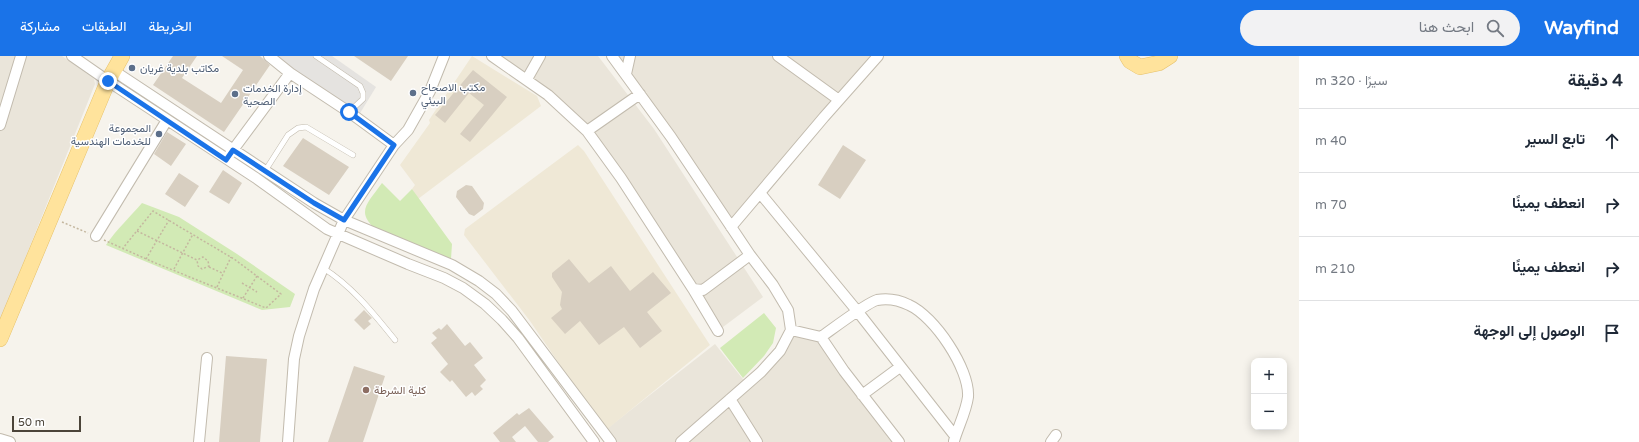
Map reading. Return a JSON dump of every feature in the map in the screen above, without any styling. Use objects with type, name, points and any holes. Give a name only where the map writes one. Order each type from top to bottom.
[{"type":"main road","points":[[0,338],[111,76],[122,56]]},
{"type":"main road","points":[[1127,56],[1130,61],[1140,67],[1159,62],[1170,56]]},
{"type":"street","points":[[0,125],[21,56]]},
{"type":"street","points":[[72,56],[111,76],[265,170],[314,203],[344,220],[452,265],[496,294],[528,330],[611,442]]},
{"type":"street","points":[[269,56],[290,73],[349,112],[394,145]]},
{"type":"street","points":[[288,442],[292,380],[298,344],[306,312],[337,233],[394,145],[408,130],[430,91],[444,56]]},
{"type":"street","points":[[492,56],[548,95],[587,131],[621,178],[693,289],[718,331]]},
{"type":"street","points":[[527,79],[540,56]]},
{"type":"street","points":[[612,56],[671,137],[750,255],[773,285],[788,310],[791,330],[780,351],[761,372],[681,442]]},
{"type":"street","points":[[626,74],[630,56]]},
{"type":"street","points":[[778,56],[839,100]]},
{"type":"street","points":[[731,227],[878,56]]},
{"type":"street","points":[[226,160],[290,73]]},
{"type":"street","points":[[111,76],[167,120],[226,160],[262,182],[327,228],[444,278],[485,304],[518,338],[594,442]]},
{"type":"street","points":[[587,131],[640,94]]},
{"type":"street","points":[[96,236],[167,120]]},
{"type":"street","points":[[760,193],[858,312],[954,439]]},
{"type":"street","points":[[693,289],[703,290],[750,255]]},
{"type":"street","points":[[820,337],[874,301],[891,299],[910,305],[937,328],[958,362],[966,380],[968,397],[954,439]]},
{"type":"street","points":[[518,338],[528,330]]},
{"type":"street","points":[[791,330],[820,337],[862,395],[899,442]]},
{"type":"street","points":[[199,442],[207,358]]},
{"type":"street","points":[[862,395],[900,366]]},
{"type":"street","points":[[730,399],[757,442]]},
{"type":"street","points":[[0,439],[10,442]]},
{"type":"lane","points":[[316,56],[360,86],[364,93],[363,99],[349,112]]},
{"type":"lane","points":[[265,170],[288,135],[298,128],[306,128],[353,155]]},
{"type":"lane","points":[[323,268],[333,274],[368,307],[395,340]]},
{"type":"path","points":[[51,218],[266,308],[281,294],[231,257],[153,211],[123,248]]},
{"type":"path","points":[[146,259],[169,220]]},
{"type":"path","points":[[137,231],[197,260]]},
{"type":"path","points":[[174,270],[193,234]]},
{"type":"path","points":[[197,260],[203,257],[208,261],[209,266],[222,273]]},
{"type":"path","points":[[217,287],[222,273],[231,257]]},
{"type":"path","points":[[197,260],[198,266],[202,269],[209,266]]},
{"type":"path","points":[[243,299],[257,276]]},
{"type":"path","points":[[242,283],[257,292]]},
{"type":"shaded area","points":[[0,56],[62,56],[94,79],[95,84],[0,321]]},
{"type":"shaded area","points":[[278,56],[332,56],[376,87],[354,123],[287,68]]},
{"type":"shaded area","points":[[472,56],[537,96],[541,106],[418,199],[412,189],[415,185],[400,165],[430,123],[429,120]]},
{"type":"shaded area","points":[[492,56],[598,56],[654,129],[763,297],[719,330],[587,131]]},
{"type":"shaded area","points":[[609,56],[879,56],[731,227]]},
{"type":"shaded area","points":[[578,145],[584,151],[710,345],[605,431],[530,321],[464,235],[465,229]]},
{"type":"shaded area","points":[[792,335],[818,341],[893,442],[681,442],[756,380]]},
{"type":"shaded area","points":[[715,344],[746,383],[676,442],[612,442],[604,431]]},
{"type":"green space","points":[[382,183],[400,201],[412,189],[452,244],[451,259],[449,261],[378,231],[371,224],[365,213],[366,207]]},
{"type":"green space","points":[[142,203],[179,217],[237,254],[295,294],[290,307],[262,310],[106,245]]},
{"type":"green space","points":[[764,313],[776,328],[773,343],[764,356],[743,378],[720,348]]},
{"type":"building","points":[[173,56],[197,56],[182,78],[221,103],[243,70],[222,56],[260,56],[270,65],[224,132],[153,85]]},
{"type":"building","points":[[354,56],[408,56],[391,81]]},
{"type":"building","points":[[473,70],[507,97],[470,142],[460,134],[484,105],[469,93],[445,123],[435,115]]},
{"type":"building","points":[[167,132],[186,144],[171,166],[154,154]]},
{"type":"building","points":[[303,138],[349,167],[329,195],[283,166]]},
{"type":"building","points":[[843,145],[866,160],[840,199],[818,185]]},
{"type":"building","points":[[223,170],[242,183],[229,204],[209,192]]},
{"type":"building","points":[[179,173],[199,186],[185,207],[165,194]]},
{"type":"building","points":[[466,185],[472,186],[484,203],[483,209],[474,216],[469,214],[456,197],[457,191]]},
{"type":"building","points":[[569,259],[589,283],[611,266],[630,291],[653,272],[671,293],[647,312],[662,331],[640,348],[624,327],[599,345],[580,321],[565,334],[551,318],[562,309],[560,305],[562,292],[552,277],[552,273]]},
{"type":"building","points":[[364,310],[372,318],[368,321],[371,324],[364,330],[354,320]]},
{"type":"building","points":[[447,324],[465,346],[470,342],[483,358],[474,365],[486,380],[480,386],[483,389],[475,396],[472,392],[466,397],[452,380],[450,382],[440,372],[448,364],[431,343],[437,338],[432,333],[439,328],[441,330]]},
{"type":"building","points":[[226,356],[267,359],[260,442],[219,442]]},
{"type":"building","points":[[354,366],[385,376],[363,442],[328,442]]},
{"type":"building","points":[[529,408],[554,437],[548,442],[538,442],[525,426],[512,437],[516,442],[500,442],[493,433],[517,413],[519,415]]},
{"type":"place","name":"مكاتب بلدية غريان","points":[[132,68]]},
{"type":"place","name":"مكتب الاصحاح البيئي","points":[[413,93]]},
{"type":"place","name":"إدارة الخدمات الصحية","points":[[235,94]]},
{"type":"place","name":"المجموعة للخدمات الهندسية","points":[[159,134]]},
{"type":"place","name":"كلية الشرطة","points":[[366,390]]},
{"type":"route","points":[[108,81],[226,160],[233,150],[314,203],[344,220],[394,145],[349,112]]}]
